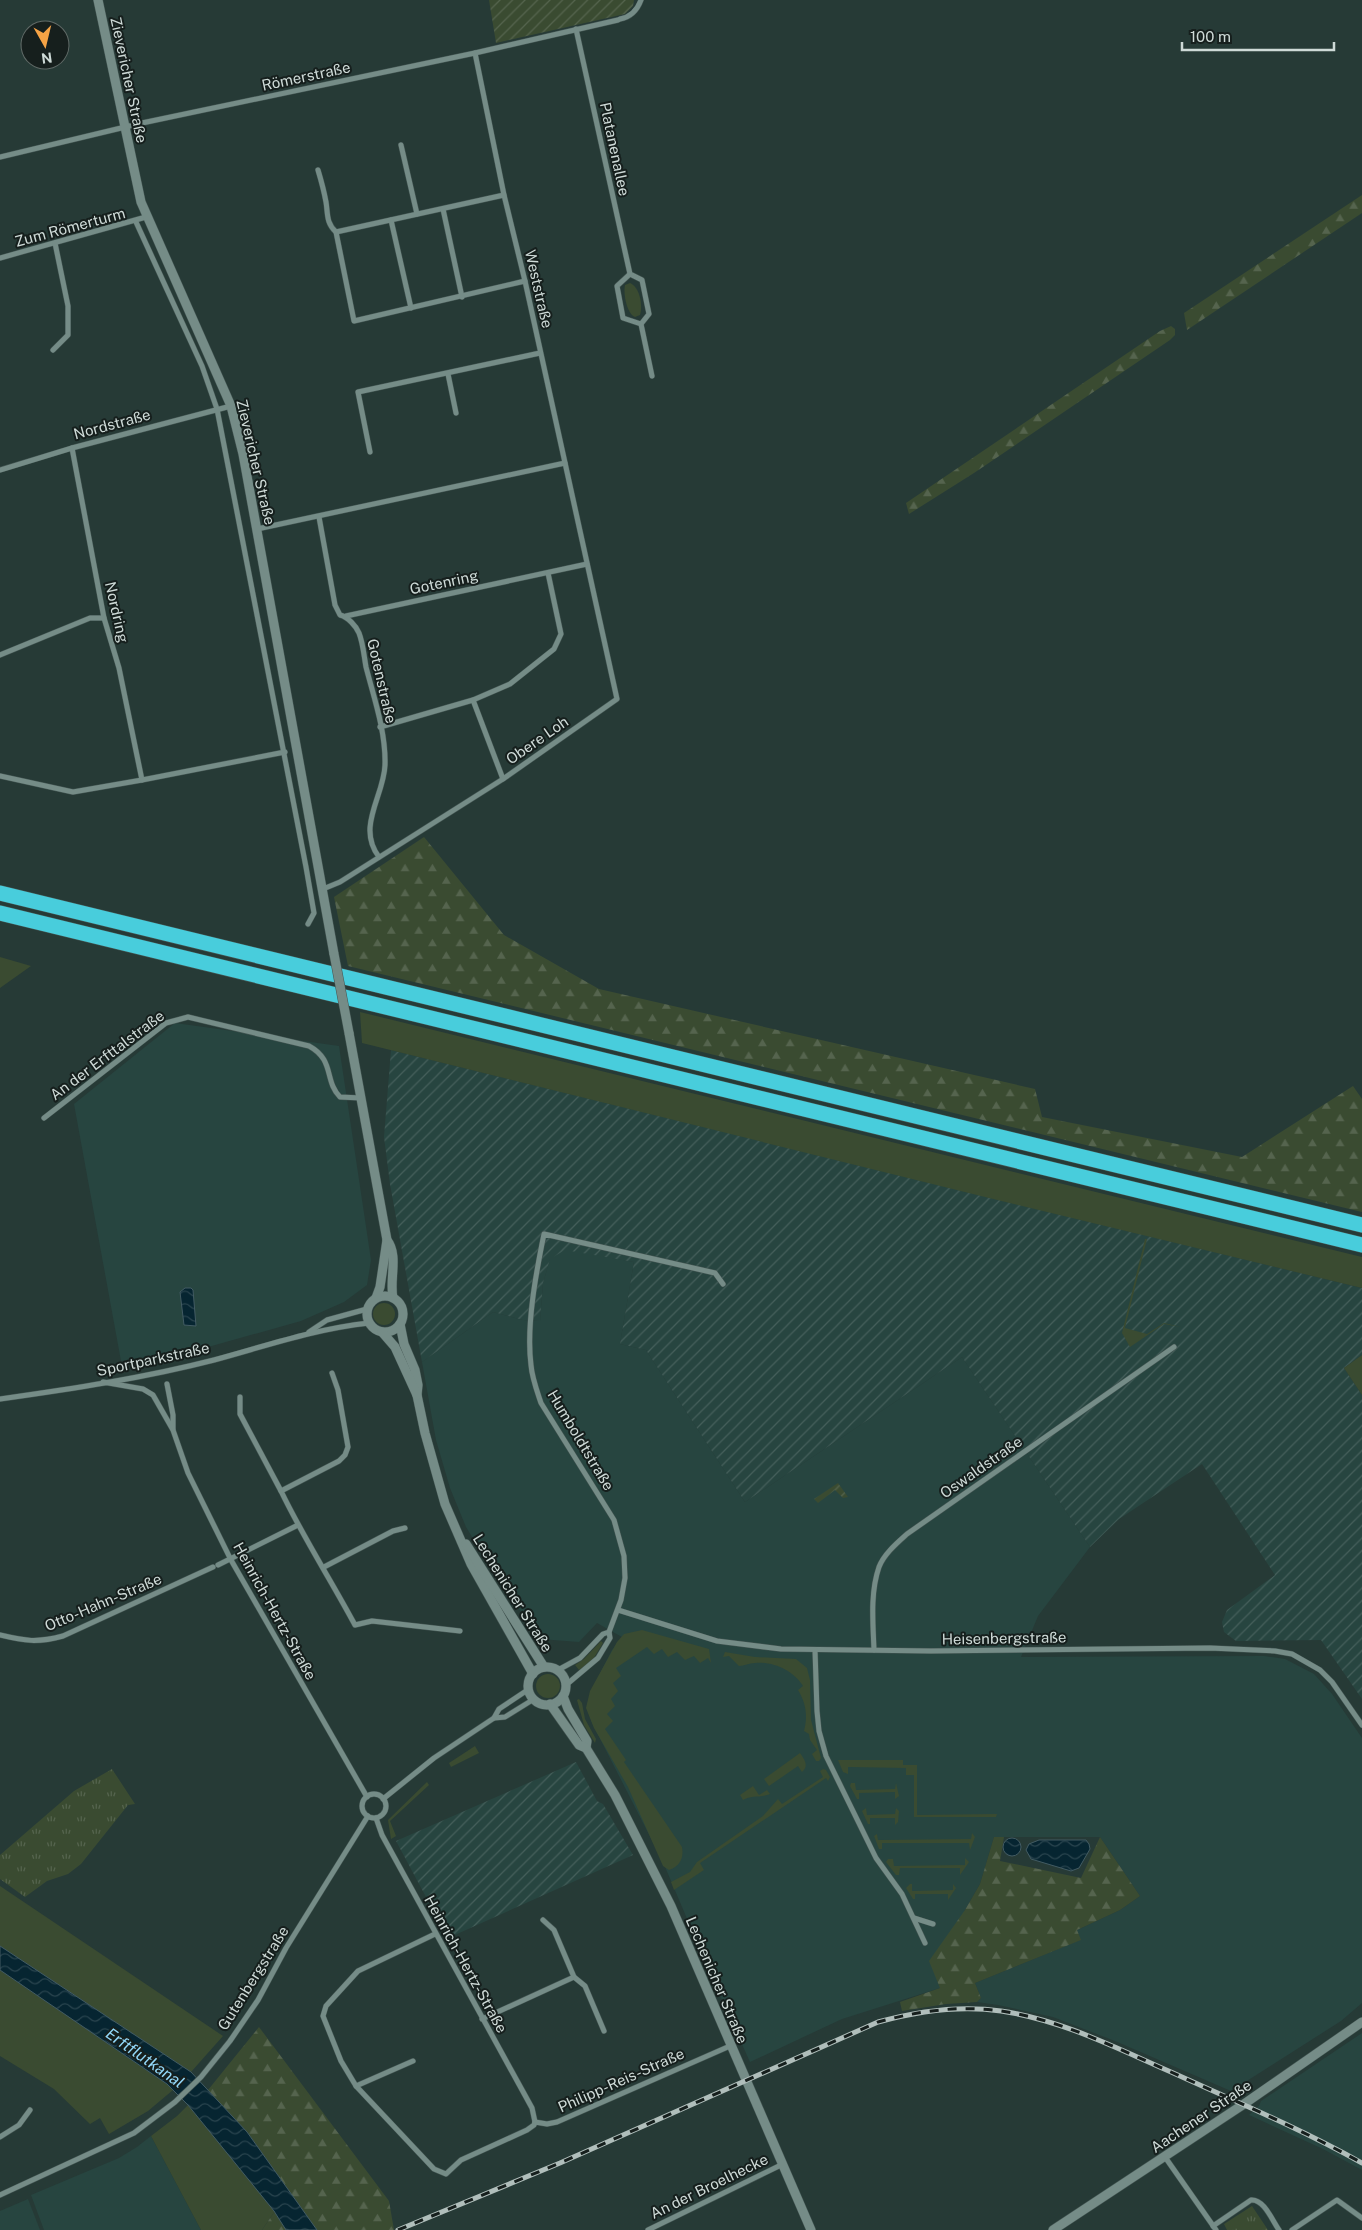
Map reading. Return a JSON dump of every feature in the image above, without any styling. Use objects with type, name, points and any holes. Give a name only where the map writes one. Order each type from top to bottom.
[{"type":"highway","points":[[0,893],[1362,1225]]},
{"type":"highway","points":[[0,913],[1362,1245]]},
{"type":"street","name":"Zievericher Straße","points":[[98,0],[136,185],[146,218],[231,406],[243,454],[387,1240]]},
{"type":"street","name":"Römerstraße","points":[[0,157],[619,20],[630,17],[638,8],[641,0]]},
{"type":"street","name":"Platanenallee","points":[[576,29],[630,274],[642,280],[644,289],[649,314],[641,324],[652,376]]},
{"type":"street","name":"Weststraße","points":[[475,53],[504,195],[525,281],[579,531]]},
{"type":"street","points":[[401,145],[417,214]]},
{"type":"street","points":[[318,170],[326,202],[327,219],[330,227],[336,232],[354,321],[525,281]]},
{"type":"street","points":[[336,232],[504,195]]},
{"type":"street","points":[[444,209],[462,297]]},
{"type":"street","name":"Zum Römerturm","points":[[0,258],[146,218]]},
{"type":"street","points":[[391,220],[411,308]]},
{"type":"street","name":"Zievericher Straße","points":[[136,222],[202,366],[217,409],[314,913],[308,924]]},
{"type":"street","points":[[53,350],[68,335],[68,306],[55,243]]},
{"type":"street","points":[[630,274],[617,286],[623,318],[641,324]]},
{"type":"street","points":[[370,452],[358,392],[540,353]]},
{"type":"street","points":[[448,374],[456,413]]},
{"type":"street","name":"Nordstraße","points":[[0,470],[72,448],[231,406]]},
{"type":"street","name":"Nordring","points":[[72,448],[104,618],[119,668],[142,780]]},
{"type":"street","points":[[257,529],[565,463]]},
{"type":"street","name":"Gotenstraße","points":[[319,517],[335,605],[340,615],[346,616],[359,632],[380,727],[385,768],[372,812],[370,834],[373,849],[379,857]]},
{"type":"street","name":"Obere Loh","points":[[323,889],[340,882],[503,779],[617,699],[579,531]]},
{"type":"street","name":"Gotenring","points":[[346,616],[587,564]]},
{"type":"street","points":[[380,727],[473,700],[510,684],[554,649],[561,634],[548,573]]},
{"type":"street","points":[[0,655],[90,618],[104,618]]},
{"type":"street","points":[[473,700],[503,779]]},
{"type":"street","points":[[0,776],[73,792],[284,752]]},
{"type":"street","name":"An der Erfttalstraße","points":[[44,1118],[166,1023],[188,1017],[309,1046],[317,1050],[324,1058],[335,1092],[340,1097],[362,1098]]},
{"type":"street","name":"Humboldtstraße","points":[[566,1685],[598,1658],[610,1638],[609,1632],[618,1610],[625,1578],[624,1556],[620,1535],[614,1520],[541,1403],[531,1366],[531,1331],[536,1272],[544,1234],[715,1273],[723,1284]]},
{"type":"street","points":[[387,1240],[392,1252],[391,1287],[393,1298],[402,1309],[400,1324],[392,1331],[382,1332],[377,1331],[369,1323],[367,1309],[376,1298],[380,1288],[387,1240]]},
{"type":"street","points":[[376,1298],[393,1298]]},
{"type":"street","name":"Sportparkstraße","points":[[309,1332],[327,1320],[367,1309]]},
{"type":"street","name":"Sportparkstraße","points":[[0,1399],[103,1382],[214,1360],[309,1332],[369,1323]]},
{"type":"street","name":"Lechenicher Straße","points":[[400,1324],[404,1344],[415,1370],[418,1386],[417,1395]]},
{"type":"street","name":"Lechenicher Straße","points":[[382,1332],[395,1347],[417,1395],[433,1466],[445,1504],[471,1564],[533,1674]]},
{"type":"street","name":"Oswaldstraße","points":[[874,1650],[873,1600],[880,1566],[890,1550],[907,1534],[1174,1347]]},
{"type":"street","points":[[281,1491],[339,1461],[345,1455],[348,1447],[338,1390],[332,1373]]},
{"type":"street","name":"Heinrich-Hertz-Straße","points":[[103,1382],[143,1389],[153,1395],[173,1430],[188,1473],[231,1560],[367,1797]]},
{"type":"street","name":"Heinrich-Hertz-Straße","points":[[167,1384],[173,1416],[173,1430]]},
{"type":"street","points":[[240,1397],[240,1414],[298,1525],[324,1567],[355,1624],[372,1621],[460,1632]]},
{"type":"street","name":"Otto-Hahn-Straße","points":[[0,1635],[24,1642],[41,1642],[63,1636],[231,1560],[298,1525]]},
{"type":"street","points":[[324,1567],[393,1531],[406,1528]]},
{"type":"street","name":"Lechenicher Straße","points":[[459,1533],[544,1667]]},
{"type":"street","name":"Heisenbergstraße","points":[[618,1610],[717,1641],[781,1650],[1210,1648],[1275,1650],[1292,1654],[1320,1670],[1332,1682],[1362,1725]]},
{"type":"street","name":"Humboldtstraße","points":[[558,1670],[580,1658],[603,1634],[609,1632]]},
{"type":"street","points":[[815,1650],[819,1731],[826,1756],[876,1858],[902,1894],[925,1943]]},
{"type":"street","points":[[383,1799],[434,1758],[494,1718],[499,1709],[529,1689],[533,1674],[544,1667],[558,1670],[562,1674],[566,1685],[563,1696],[556,1703],[550,1704],[539,1703],[534,1699],[529,1689]]},
{"type":"street","name":"Lechenicher Straße","points":[[563,1696],[568,1709],[587,1741],[586,1748]]},
{"type":"street","points":[[494,1718],[505,1717],[534,1699]]},
{"type":"street","name":"Lechenicher Straße","points":[[550,1704],[579,1745],[586,1748],[614,1795],[661,1886],[781,2165],[811,2230]]},
{"type":"street","points":[[373,1795],[383,1799],[385,1810],[376,1818],[368,1816],[362,1807],[367,1797],[373,1795]]},
{"type":"street","name":"Gutenbergstraße","points":[[0,2195],[118,2142],[148,2124],[175,2102],[201,2076],[230,2041],[258,2000],[286,1948],[368,1816]]},
{"type":"street","name":"Heinrich-Hertz-Straße","points":[[376,1818],[382,1835],[435,1934],[532,2108],[535,2122]]},
{"type":"street","points":[[914,1918],[933,1924]]},
{"type":"street","points":[[543,1920],[554,1930],[574,1977],[585,1986],[604,2031]]},
{"type":"street","points":[[435,1934],[358,1971],[326,2006],[323,2016],[342,2060],[356,2086],[434,2169],[446,2174],[461,2160],[527,2130],[535,2122]]},
{"type":"street","points":[[482,2018],[574,1977]]},
{"type":"street","name":"Aachener Straße","points":[[1053,2230],[1166,2157],[1362,2022]]},
{"type":"street","name":"Philipp-Reis-Straße","points":[[535,2122],[546,2124],[557,2122],[730,2046]]},
{"type":"street","points":[[356,2086],[413,2061]]},
{"type":"street","points":[[0,2137],[19,2125],[30,2110]]},
{"type":"street","points":[[1166,2157],[1215,2228],[1251,2200],[1255,2200],[1262,2204],[1279,2230]]},
{"type":"street","name":"An der Broelhecke","points":[[649,2230],[781,2165]]},
{"type":"street","points":[[1292,2230],[1337,2200],[1362,2218]]},
{"type":"shaded area","points":[[175,1023],[339,1046],[371,1260],[367,1285],[344,1302],[301,1321],[201,1349],[121,1361],[74,1104]]},
{"type":"shaded area","points":[[391,1050],[1362,1288],[1362,1355],[1344,1368],[1362,1395],[1362,1699],[1321,1640],[1236,1641],[1224,1632],[1222,1622],[1227,1610],[1275,1575],[1202,1464],[1119,1519],[1090,1547],[962,1357],[745,1502],[646,1350],[620,1344],[634,1262],[565,1250],[550,1259],[543,1283],[540,1321],[523,1320],[493,1312],[422,1362],[390,1184],[384,1137]]},
{"type":"shaded area","points":[[565,1249],[634,1262],[620,1344],[646,1350],[745,1502],[962,1357],[1090,1547],[1038,1616],[1021,1657],[1264,1656],[1285,1659],[1314,1674],[1332,1694],[1362,1738],[1362,2003],[1341,2021],[1231,2091],[1115,2041],[1053,2017],[977,2002],[981,1998],[975,1983],[1080,1940],[1077,1930],[1120,1910],[1140,1896],[1100,1837],[994,1837],[980,1884],[965,1910],[940,1988],[842,2019],[750,2062],[663,1862],[591,1721],[594,1685],[612,1650],[622,1637],[597,1623],[579,1642],[540,1639],[494,1573],[466,1527],[450,1488],[436,1440],[422,1362],[493,1312],[523,1320],[540,1321],[543,1283],[550,1258]]},
{"type":"shaded area","points":[[576,1762],[597,1801],[603,1804],[633,1855],[448,1938],[396,1841]]},
{"type":"shaded area","points":[[1362,2033],[1362,2170],[1323,2149],[1249,2115],[1259,2106],[1261,2101]]},
{"type":"shaded area","points":[[151,2136],[201,2230],[44,2230],[31,2195],[119,2158]]},
{"type":"shaded area","points":[[28,2199],[40,2230],[0,2230],[0,2211]]},
{"type":"green space","points":[[489,0],[634,0],[633,6],[625,14],[496,43]]},
{"type":"green space","points":[[1362,195],[1362,213],[1187,330],[1184,313]]},
{"type":"green space","points":[[630,283],[636,288],[641,302],[640,315],[635,317],[630,312],[625,298],[625,285]]},
{"type":"green space","points":[[1171,326],[1175,329],[1175,335],[1170,340],[974,473],[909,514],[906,503],[1160,331]]},
{"type":"green space","points":[[424,837],[504,935],[599,989],[1035,1089],[1042,1117],[1242,1157],[1353,1086],[1362,1099],[1362,1212],[348,966],[334,897]]},
{"type":"green space","points":[[0,957],[31,966],[0,988]]},
{"type":"green space","points":[[360,1012],[1362,1257],[1362,1288],[362,1043]]},
{"type":"green space","points":[[1145,1239],[1147,1239],[1125,1328],[1147,1334],[1164,1323],[1181,1327],[1164,1324],[1130,1347],[1122,1333]]},
{"type":"green space","points":[[380,1303],[388,1303],[395,1310],[395,1318],[388,1325],[380,1325],[373,1318],[373,1310]]},
{"type":"green space","points":[[1362,1355],[1362,1395],[1344,1368]]},
{"type":"green space","points":[[838,1483],[848,1497],[843,1498],[835,1490],[818,1503],[814,1499]]},
{"type":"green space","points":[[642,1630],[709,1649],[711,1663],[708,1658],[700,1663],[694,1656],[685,1660],[677,1652],[668,1657],[662,1649],[654,1654],[647,1647],[616,1668],[621,1676],[613,1683],[618,1691],[611,1699],[615,1706],[607,1714],[613,1721],[605,1729],[626,1760],[624,1762],[682,1847],[680,1861],[669,1870],[663,1866],[628,1787],[594,1728],[586,1708],[590,1691],[617,1642],[624,1634]]},
{"type":"green space","points":[[601,1641],[603,1643],[592,1661],[579,1670],[575,1665],[584,1659]]},
{"type":"green space","points":[[725,1652],[755,1657],[796,1659],[807,1668],[810,1680],[811,1720],[821,1758],[819,1761],[816,1761],[812,1754],[817,1750],[810,1740],[809,1734],[804,1731],[805,1710],[798,1690],[803,1686],[799,1681],[789,1672],[776,1665],[753,1663],[739,1666],[729,1656],[723,1657]]},
{"type":"green space","points":[[548,1674],[556,1678],[560,1686],[556,1694],[548,1698],[540,1694],[536,1686],[540,1678]]},
{"type":"green space","points":[[579,1699],[582,1703],[585,1719],[596,1739],[595,1743],[584,1725],[577,1700]]},
{"type":"green space","points":[[475,1746],[479,1753],[451,1767],[449,1763]]},
{"type":"green space","points":[[800,1753],[806,1763],[804,1770],[802,1772],[798,1766],[769,1786],[764,1779]]},
{"type":"green space","points":[[838,1760],[903,1760],[903,1765],[917,1765],[917,1815],[997,1814],[996,1817],[914,1817],[914,1775],[906,1775],[906,1768],[848,1767],[848,1774],[843,1772]]},
{"type":"green space","points":[[112,1769],[135,1804],[128,1805],[81,1864],[68,1874],[47,1881],[25,1897],[0,1879],[0,1855],[74,1791]]},
{"type":"green space","points":[[826,1770],[830,1777],[828,1781],[826,1778],[700,1863],[704,1870],[674,1890],[671,1882],[690,1872],[697,1862],[763,1816],[778,1799],[782,1804],[823,1777],[820,1771]]},
{"type":"green space","points":[[427,1782],[429,1785],[390,1821],[396,1836],[391,1839],[388,1820]]},
{"type":"green space","points":[[851,1783],[855,1783],[856,1790],[895,1789],[896,1783],[899,1796],[895,1799],[895,1792],[859,1793],[859,1799],[857,1799],[850,1786]]},
{"type":"green space","points":[[753,1786],[759,1795],[767,1790],[770,1794],[743,1800],[740,1795]]},
{"type":"green space","points":[[866,1808],[867,1815],[895,1814],[896,1808],[899,1811],[898,1822],[895,1825],[895,1818],[870,1818],[870,1824],[868,1824],[862,1811]]},
{"type":"green space","points":[[972,1833],[975,1837],[970,1850],[969,1843],[882,1843],[882,1849],[879,1849],[874,1836],[877,1834],[878,1840],[971,1839]]},
{"type":"green space","points":[[994,1837],[1004,1837],[1000,1861],[1081,1878],[1100,1837],[1140,1896],[1120,1910],[1077,1930],[1081,1940],[975,1983],[981,1998],[977,2002],[946,2004],[902,2011],[900,2002],[940,1988],[929,1961],[965,1910],[980,1884]]},
{"type":"green space","points":[[965,1858],[969,1862],[960,1875],[960,1868],[900,1868],[899,1875],[896,1875],[886,1862],[888,1859],[893,1859],[894,1866],[965,1865]]},
{"type":"green space","points":[[912,1884],[912,1891],[953,1890],[953,1884],[956,1888],[948,1900],[948,1894],[915,1894],[915,1899],[913,1899],[906,1888]]},
{"type":"green space","points":[[0,1886],[223,2036],[191,2072],[0,1946]]},
{"type":"green space","points":[[0,1970],[167,2084],[173,2090],[148,2111],[109,2134],[100,2118],[90,2124],[54,2089],[0,2056]]},
{"type":"green space","points":[[259,2027],[389,2201],[394,2230],[317,2230],[247,2132],[208,2090]]},
{"type":"green space","points":[[188,2105],[275,2211],[262,2230],[201,2230],[151,2136]]},
{"type":"green space","points":[[1252,2206],[1268,2230],[1227,2230],[1224,2224]]},
{"type":"green space","points":[[275,2211],[286,2230],[262,2230]]},
{"type":"water","points":[[185,1288],[193,1290],[196,1326],[184,1325],[180,1292]]},
{"type":"water","points":[[1012,1838],[1020,1843],[1021,1847],[1016,1855],[1012,1856],[1004,1851],[1003,1847],[1008,1839]]},
{"type":"water","points":[[1039,1840],[1086,1840],[1090,1849],[1079,1868],[1071,1871],[1031,1859],[1026,1850],[1029,1844]]},
{"type":"water","name":"Erftflutkanal","points":[[0,1946],[191,2072],[247,2132],[317,2230],[286,2230],[274,2211],[188,2105],[167,2084],[0,1970]]},
{"type":"railway","points":[[398,2230],[560,2163],[878,2022],[939,2010],[986,2009],[1001,2011],[1024,2015],[1067,2028],[1268,2116],[1362,2163]]}]
